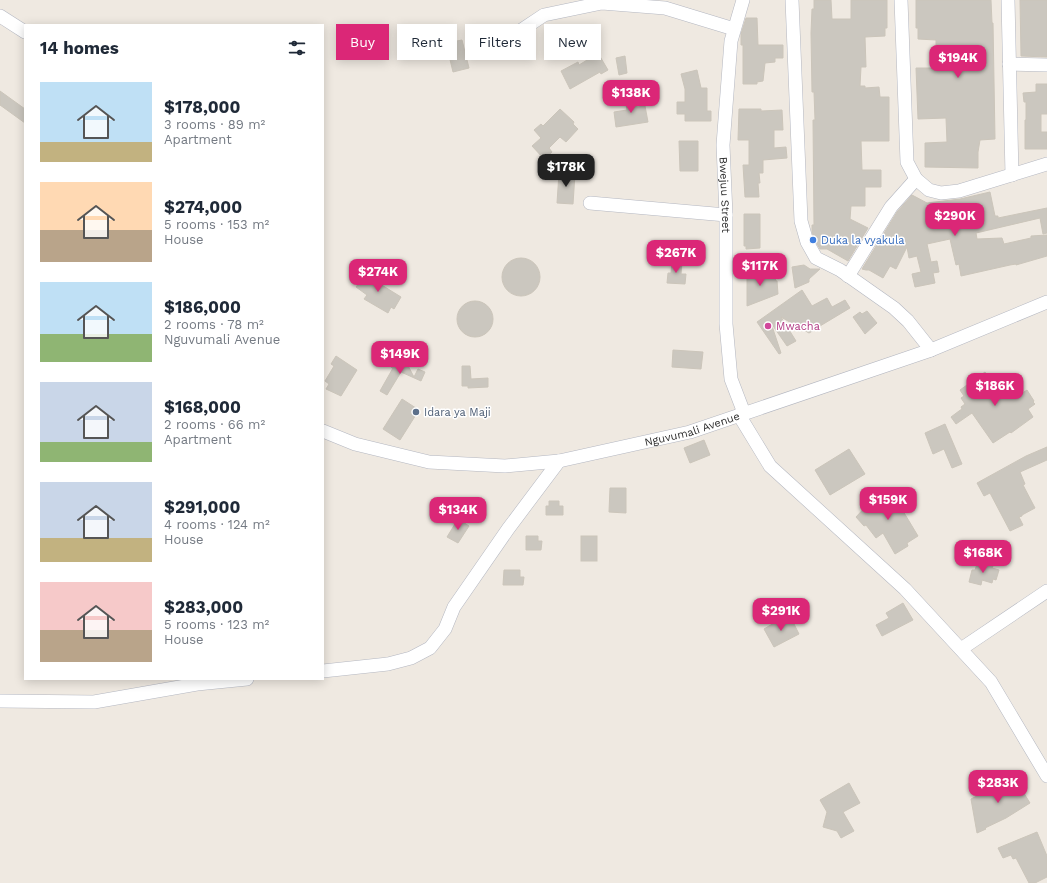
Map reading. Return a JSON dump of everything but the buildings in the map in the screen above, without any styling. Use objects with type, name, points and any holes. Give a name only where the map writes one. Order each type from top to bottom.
[{"type":"street","name":"Bwejuu Street","points":[[742,0],[731,41],[723,145],[726,215],[726,324],[731,379],[742,414],[770,466],[904,588],[991,682],[1047,776]]},
{"type":"street","points":[[792,0],[801,221],[808,242],[816,258],[840,270],[894,308],[908,321],[931,350]]},
{"type":"street","points":[[901,0],[907,162],[916,179],[929,190],[941,193],[959,191],[1047,164]]},
{"type":"street","points":[[1008,0],[1012,175]]},
{"type":"street","points":[[530,24],[544,15],[602,4],[665,8],[734,29]]},
{"type":"street","points":[[0,16],[24,31]]},
{"type":"street","points":[[1009,64],[1047,65]]},
{"type":"street","points":[[848,276],[891,208],[916,179]]},
{"type":"street","points":[[590,204],[726,215]]},
{"type":"street","name":"Nguvumali Avenue","points":[[324,431],[355,444],[429,462],[505,466],[559,461],[690,432],[931,350],[1047,302]]},
{"type":"street","points":[[324,671],[388,664],[411,658],[430,648],[445,629],[454,607],[508,529],[559,461]]},
{"type":"street","points":[[960,650],[1047,591]]},
{"type":"street","points":[[0,701],[94,702],[196,684],[237,680]]},
{"type":"place","name":"Duka la vyakula","points":[[813,240]]},
{"type":"place","name":"Mwacha","points":[[768,326]]},
{"type":"place","name":"Idara ya Maji","points":[[416,412]]}]
